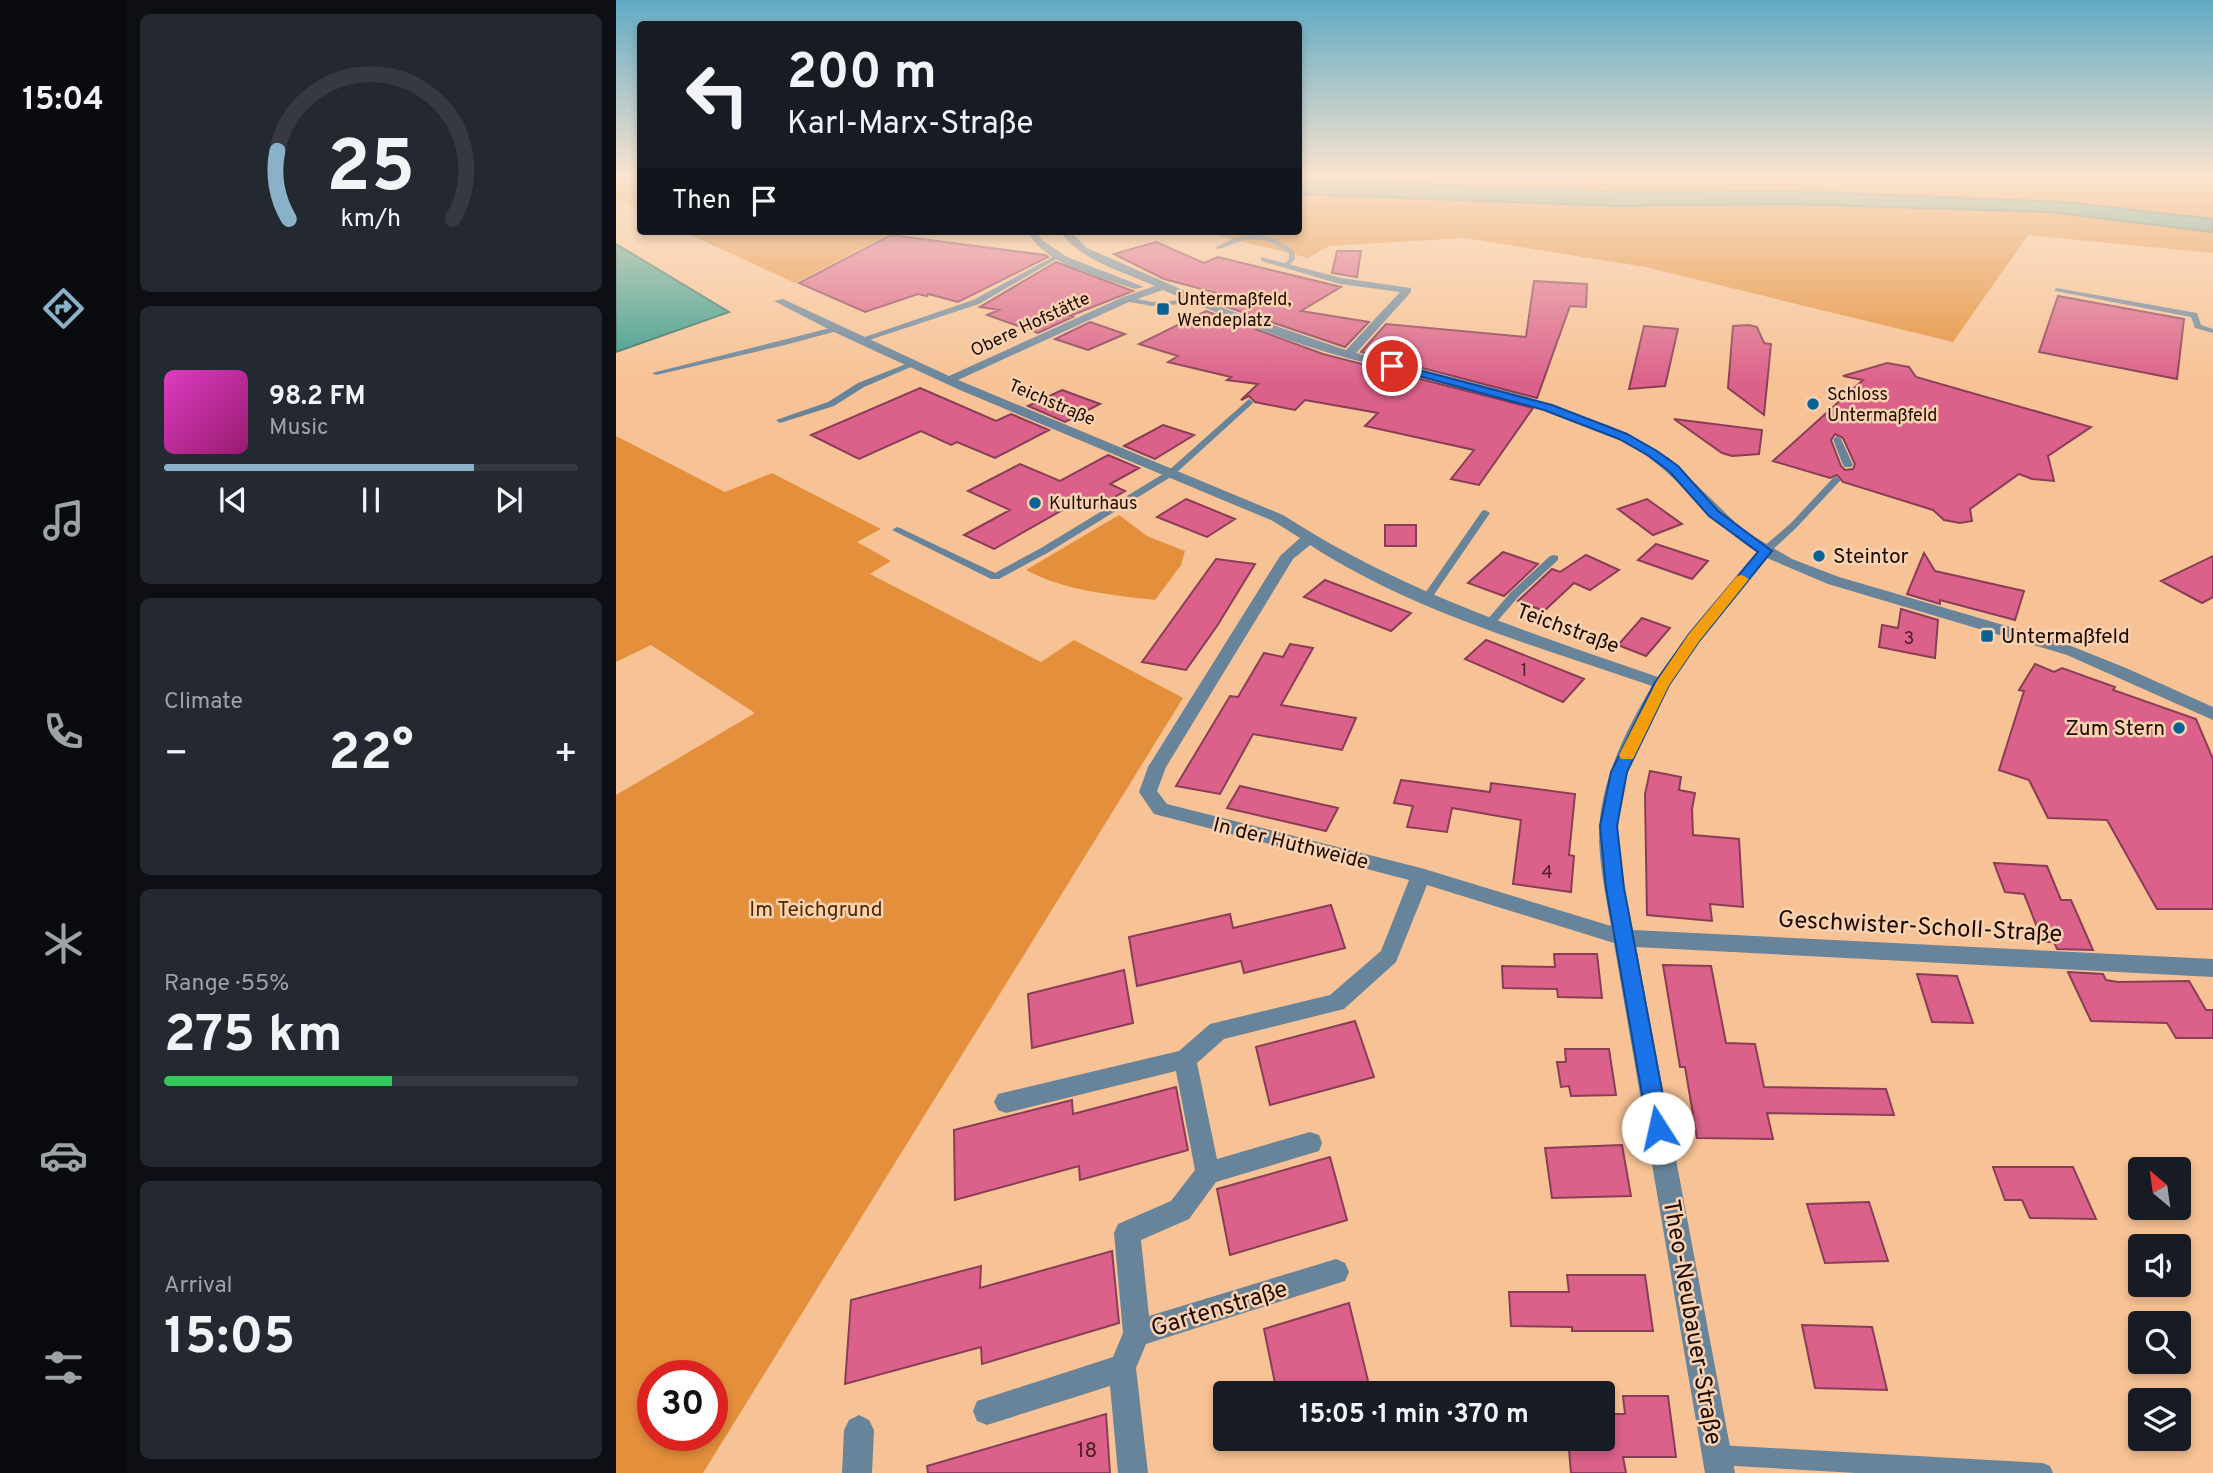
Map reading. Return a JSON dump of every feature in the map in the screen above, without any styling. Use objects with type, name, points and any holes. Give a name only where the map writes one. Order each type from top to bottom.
[{"type":"street","points":[[1043,247],[1058,256],[1149,291]]},
{"type":"street","points":[[1080,247],[1199,301],[1302,341],[1503,394],[1584,420],[1653,453],[1674,469],[1713,513],[1765,551],[1847,585],[1950,613],[2088,657],[2213,714]]},
{"type":"street","points":[[1264,259],[1340,281],[1407,290],[1348,355]]},
{"type":"street","name":"Obere Hofstätte","points":[[950,380],[1127,299],[1164,286]]},
{"type":"street","name":"Teichstraße","points":[[779,301],[950,380],[1278,518],[1308,539],[1426,599],[1662,684]]},
{"type":"street","name":"In der Huthweide","points":[[1308,539],[1287,556],[1157,767],[1148,792],[1161,810],[1421,876],[1625,938]]},
{"type":"street","name":"Theo-Neubauer-Straße","points":[[1718,1464],[1615,888],[1609,826],[1619,772],[1662,684],[1694,637],[1765,551]]},
{"type":"street","points":[[1006,1102],[1185,1059],[1218,1031],[1336,1003],[1389,956],[1421,876]]},
{"type":"street","name":"Geschwister-Scholl-Straße","points":[[1625,938],[2213,968]]},
{"type":"street","points":[[1185,1059],[1208,1172]]},
{"type":"street","points":[[1138,1333],[1127,1233],[1180,1210],[1208,1172],[1310,1143]]},
{"type":"street","name":"Gartenstraße","points":[[1122,1368],[1138,1333],[1336,1272]]},
{"type":"street","points":[[987,1411],[1122,1368],[1133,1473]]},
{"type":"street","points":[[857,1473],[859,1430]]},
{"type":"lane","points":[[1285,247],[1292,252],[1292,259],[1286,266]]},
{"type":"lane","points":[[860,340],[976,302],[1058,256]]},
{"type":"lane","points":[[2057,290],[2194,315],[2198,326],[2213,331]]},
{"type":"lane","points":[[1127,299],[1152,304],[1199,301]]},
{"type":"lane","points":[[656,373],[785,343],[834,328]]},
{"type":"lane","points":[[780,420],[831,404],[861,385],[914,364]]},
{"type":"lane","points":[[897,530],[995,577],[1045,550],[1171,473],[1249,402]]},
{"type":"lane","points":[[1837,439],[1848,465]]},
{"type":"lane","points":[[1765,551],[1794,525],[1836,480]]},
{"type":"lane","points":[[1426,599],[1485,513]]},
{"type":"lane","points":[[1490,623],[1515,594],[1554,558]]},
{"type":"lane","points":[[1718,1464],[2043,1473]]},
{"type":"green space","points":[[716,247],[865,247],[795,283]]},
{"type":"green space","points":[[1263,247],[1328,247],[1308,258]]},
{"type":"green space","points":[[1519,247],[2020,247],[1953,342],[1645,267]]},
{"type":"green space","points":[[2149,247],[2213,247],[2213,253]]},
{"type":"green space","name":"Im Teichgrund","points":[[616,436],[725,492],[772,473],[881,529],[857,542],[891,561],[870,574],[1041,662],[1074,640],[1183,698],[728,1433],[728,1360],[637,1360],[637,1451],[717,1451],[703,1473],[616,1473],[616,795],[755,713],[651,645],[616,662]]},
{"type":"green space","points":[[1119,515],[1147,536],[1185,551],[1181,565],[1155,600],[1073,587],[1026,570]]},
{"type":"water","points":[[616,247],[621,247],[729,312],[616,352]]},
{"type":"building","points":[[868,247],[981,247],[1048,257],[958,302],[918,294],[865,312],[799,283]]},
{"type":"building","points":[[1139,247],[1167,247],[1204,263],[1218,257],[1341,287],[1301,311],[1369,322],[1345,347],[1227,307],[1220,304],[1232,297],[1164,279],[1114,254]]},
{"type":"building","points":[[1337,251],[1361,251],[1357,277],[1332,273]]},
{"type":"building","points":[[1056,262],[1133,291],[1070,316],[1073,317],[1038,333],[987,315],[999,310],[980,307]]},
{"type":"building","points":[[1534,281],[1587,284],[1586,307],[1570,306],[1537,398],[1361,352],[1386,324],[1526,337]]},
{"type":"building","points":[[2058,296],[2184,319],[2177,379],[2039,352]]},
{"type":"building","points":[[1206,311],[1323,354],[1533,408],[1479,485],[1451,479],[1474,450],[1365,426],[1378,413],[1305,400],[1295,410],[1255,402],[1249,396],[1241,400],[1258,384],[1227,380],[1231,377],[1168,362],[1178,356],[1139,344]]},
{"type":"building","points":[[1090,322],[1125,334],[1088,350],[1055,339]]},
{"type":"building","points":[[1644,326],[1678,329],[1665,386],[1629,389]]},
{"type":"building","points":[[1733,326],[1757,327],[1764,343],[1771,344],[1764,415],[1728,388]]},
{"type":"building","points":[[1887,363],[1909,367],[1916,377],[2091,427],[2048,456],[2054,481],[2032,479],[2019,474],[1970,509],[1972,521],[1960,523],[1944,520],[1933,510],[1843,482],[1837,475],[1830,478],[1773,461],[1863,380],[1843,376]],"holes":[[[1835,434],[1843,438],[1855,464],[1853,469],[1845,470],[1841,466],[1831,440]]]},
{"type":"building","points":[[920,388],[996,421],[1011,414],[1049,430],[995,458],[957,442],[951,445],[921,431],[859,459],[811,435]]},
{"type":"building","points":[[1062,390],[1100,404],[1065,422],[1028,406]]},
{"type":"building","points":[[1674,419],[1762,430],[1759,454],[1732,456],[1722,453]]},
{"type":"building","points":[[1163,425],[1194,435],[1155,459],[1124,446]]},
{"type":"building","name":"Kulturhaus","points":[[1108,455],[1139,468],[1110,484],[1125,491],[1097,507],[1080,500],[994,549],[964,535],[1010,510],[968,491],[1020,464],[1060,481]]},
{"type":"building","points":[[1186,499],[1235,519],[1207,537],[1157,517]]},
{"type":"building","points":[[1647,499],[1682,524],[1653,535],[1618,509]]},
{"type":"building","points":[[1385,525],[1416,525],[1416,546],[1385,546]]},
{"type":"building","points":[[1656,544],[1708,561],[1692,579],[1638,560]]},
{"type":"building","points":[[1503,552],[1538,564],[1504,596],[1468,583]]},
{"type":"building","points":[[1924,553],[1935,571],[2024,591],[2015,620],[1907,594]]},
{"type":"building","points":[[1586,555],[1619,570],[1590,590],[1574,583],[1544,611],[1518,601],[1552,569],[1560,572]]},
{"type":"building","points":[[2213,556],[2213,597],[2202,603],[2161,581]]},
{"type":"building","points":[[1216,559],[1255,564],[1186,670],[1142,662]]},
{"type":"building","points":[[1325,580],[1411,613],[1391,631],[1304,597]]},
{"type":"building","points":[[1901,609],[1938,620],[1935,658],[1879,647],[1882,625],[1898,628]]},
{"type":"building","points":[[1642,618],[1670,628],[1646,656],[1618,645]]},
{"type":"building","points":[[1486,640],[1584,679],[1563,702],[1465,659]]},
{"type":"building","points":[[1290,644],[1313,648],[1281,705],[1356,718],[1342,750],[1253,734],[1220,794],[1176,786],[1230,696],[1238,697],[1264,653],[1283,657]]},
{"type":"building","points":[[2035,664],[2054,672],[2062,668],[2115,687],[2113,690],[2196,719],[2213,759],[2213,909],[2157,909],[2107,820],[2048,818],[2029,780],[1999,770],[2024,691],[2019,690]]},
{"type":"building","points":[[1650,771],[1681,777],[1679,790],[1695,793],[1692,809],[1693,835],[1739,839],[1743,907],[1710,904],[1712,921],[1647,915],[1645,794]]},
{"type":"building","points":[[1401,780],[1490,792],[1491,783],[1575,794],[1569,855],[1574,856],[1571,892],[1513,884],[1521,820],[1452,808],[1447,832],[1407,827],[1413,806],[1394,803]]},
{"type":"building","points":[[1240,786],[1338,808],[1326,831],[1227,808]]},
{"type":"building","points":[[1994,863],[2047,866],[2061,900],[2071,900],[2093,950],[2057,949],[2054,942],[2043,942],[2024,894],[2005,892]]},
{"type":"building","points":[[1331,905],[1345,948],[1244,973],[1241,961],[1137,986],[1129,937],[1230,914],[1233,928]]},
{"type":"building","points":[[1554,954],[1597,954],[1602,998],[1558,997],[1557,989],[1503,988],[1502,966],[1555,967]]},
{"type":"building","points":[[1663,965],[1711,966],[1726,1043],[1755,1044],[1764,1087],[1886,1089],[1894,1115],[1767,1113],[1773,1139],[1697,1138],[1685,1067],[1680,1067]]},
{"type":"building","points":[[1124,970],[1133,1023],[1032,1048],[1028,994]]},
{"type":"building","points":[[2068,972],[2103,974],[2106,980],[2118,982],[2189,981],[2206,1010],[2213,1010],[2213,1038],[2176,1038],[2167,1023],[2091,1021]]},
{"type":"building","points":[[1917,974],[1957,976],[1973,1023],[1932,1022]]},
{"type":"building","points":[[1355,1021],[1374,1077],[1270,1105],[1256,1047]]},
{"type":"building","points":[[1565,1049],[1609,1049],[1616,1095],[1571,1096],[1569,1086],[1561,1087],[1557,1062],[1566,1062]]},
{"type":"building","points":[[1176,1087],[1188,1150],[1080,1180],[1079,1166],[955,1200],[954,1130],[1072,1100],[1073,1114]]},
{"type":"building","points":[[1622,1145],[1631,1196],[1552,1198],[1545,1148]]},
{"type":"building","points":[[1330,1157],[1347,1220],[1230,1255],[1217,1189]]},
{"type":"building","points":[[1993,1167],[2073,1167],[2096,1219],[2030,1218],[2022,1200],[2005,1200]]},
{"type":"building","points":[[1869,1202],[1888,1261],[1825,1263],[1807,1204]]},
{"type":"building","points":[[1112,1251],[1119,1323],[982,1364],[981,1347],[845,1384],[851,1300],[981,1266],[980,1288]]},
{"type":"building","points":[[1567,1275],[1645,1275],[1653,1331],[1572,1331],[1572,1327],[1511,1326],[1509,1292],[1569,1292]]},
{"type":"building","points":[[1349,1303],[1368,1381],[1275,1381],[1264,1329]]},
{"type":"building","points":[[1802,1325],[1872,1327],[1887,1390],[1815,1388]]},
{"type":"building","points":[[1623,1396],[1668,1396],[1676,1457],[1623,1457],[1626,1473],[1571,1473],[1569,1451],[1615,1451],[1615,1414],[1625,1414]]},
{"type":"building","points":[[1106,1414],[1110,1473],[928,1473],[927,1466]]},
{"type":"slow traffic","points":[[1627,755],[1662,684],[1694,637],[1742,579]]},
{"type":"place","name":"Untermaßfeld, Wendeplatz","points":[[1163,309]]},
{"type":"place","name":"Schloss Untermaßfeld","points":[[1813,404]]},
{"type":"place","name":"Kulturhaus","points":[[1035,503]]},
{"type":"place","name":"Steintor","points":[[1819,556]]},
{"type":"place","name":"Untermaßfeld","points":[[1987,636]]},
{"type":"place","name":"Zum Stern","points":[[2179,728]]},
{"type":"route","points":[[1392,366],[1548,407],[1623,437],[1653,453],[1674,469],[1713,513],[1765,551],[1694,637],[1662,684],[1619,772],[1609,826],[1615,888],[1658,1128]]}]
